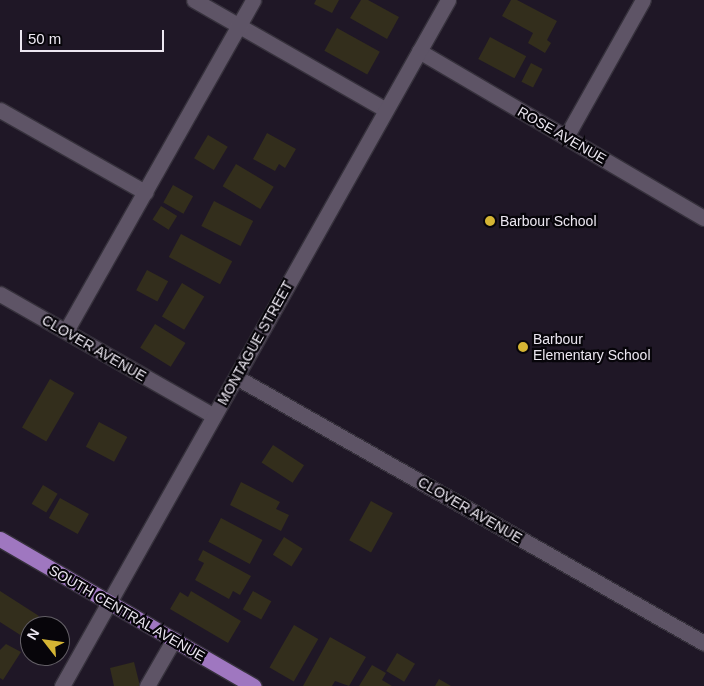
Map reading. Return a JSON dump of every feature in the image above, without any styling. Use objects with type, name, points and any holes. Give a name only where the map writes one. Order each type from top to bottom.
[{"type":"main road","name":"SOUTH CENTRAL AVENUE","points":[[0,539],[254,686]]},
{"type":"street","points":[[194,0],[386,110]]},
{"type":"street","points":[[66,331],[253,0]]},
{"type":"street","name":"MONTAGUE STREET","points":[[65,685],[448,0]]},
{"type":"street","points":[[566,137],[643,0]]},
{"type":"street","name":"ROSE AVENUE","points":[[419,51],[704,218]]},
{"type":"street","points":[[0,110],[145,192]]},
{"type":"street","name":"CLOVER AVENUE","points":[[0,294],[214,416]]},
{"type":"street","name":"CLOVER AVENUE","points":[[236,377],[704,643]]},
{"type":"street","points":[[147,686],[174,640]]},
{"type":"building","points":[[316,0],[339,0],[332,13],[314,4]]},
{"type":"building","points":[[361,0],[368,0],[399,17],[387,39],[350,18]]},
{"type":"building","points":[[511,0],[517,0],[557,21],[547,40],[551,43],[545,53],[528,43],[533,33],[502,16]]},
{"type":"building","points":[[337,28],[380,52],[367,74],[324,51]]},
{"type":"building","points":[[490,37],[526,56],[514,78],[478,59]]},
{"type":"building","points":[[531,63],[543,69],[533,88],[521,82]]},
{"type":"building","points":[[267,133],[296,149],[285,168],[279,164],[275,171],[253,159]]},
{"type":"building","points":[[208,135],[228,147],[214,170],[194,158]]},
{"type":"building","points":[[236,164],[274,187],[260,209],[223,186]]},
{"type":"building","points":[[173,185],[193,196],[183,214],[163,202]]},
{"type":"building","points":[[214,201],[253,221],[240,246],[201,226]]},
{"type":"building","points":[[161,206],[177,216],[169,230],[153,220]]},
{"type":"building","points":[[181,234],[232,261],[220,284],[169,257]]},
{"type":"building","points":[[147,270],[168,281],[157,302],[136,290]]},
{"type":"building","points":[[182,283],[204,296],[184,330],[162,316]]},
{"type":"building","points":[[155,324],[186,343],[171,367],[140,348]]},
{"type":"building","points":[[50,379],[74,393],[46,441],[22,427]]},
{"type":"building","points":[[99,422],[127,437],[114,462],[86,447]]},
{"type":"building","points":[[273,445],[304,465],[293,483],[262,463]]},
{"type":"building","points":[[241,482],[280,502],[276,509],[289,515],[281,531],[230,505]]},
{"type":"building","points":[[43,485],[58,494],[46,513],[32,504]]},
{"type":"building","points":[[60,498],[89,514],[78,534],[49,518]]},
{"type":"building","points":[[371,501],[393,513],[371,552],[349,540]]},
{"type":"building","points":[[221,518],[262,540],[250,564],[208,542]]},
{"type":"building","points":[[284,537],[303,549],[292,566],[273,555]]},
{"type":"building","points":[[203,550],[251,576],[240,595],[233,591],[229,599],[195,580],[204,563],[198,560]]},
{"type":"building","points":[[0,591],[39,616],[20,616],[20,635],[0,622]]},
{"type":"building","points":[[191,591],[241,621],[228,643],[170,609],[180,592],[188,597]]},
{"type":"building","points":[[253,591],[271,601],[261,620],[243,609]]},
{"type":"building","points":[[294,625],[318,639],[294,681],[270,667]]},
{"type":"building","points":[[330,637],[366,657],[349,686],[335,681],[332,686],[303,686]]},
{"type":"building","points":[[6,644],[20,651],[3,680],[0,678],[0,650]]},
{"type":"building","points":[[397,653],[415,664],[404,682],[386,671]]},
{"type":"building","points":[[134,662],[140,686],[114,686],[110,668]]},
{"type":"building","points":[[372,665],[386,673],[382,680],[392,686],[359,686]]},
{"type":"building","points":[[439,679],[451,686],[435,686]]},
{"type":"place","name":"Barbour School","points":[[490,221]]},
{"type":"place","name":"Barbour Elementary School","points":[[523,347]]}]
